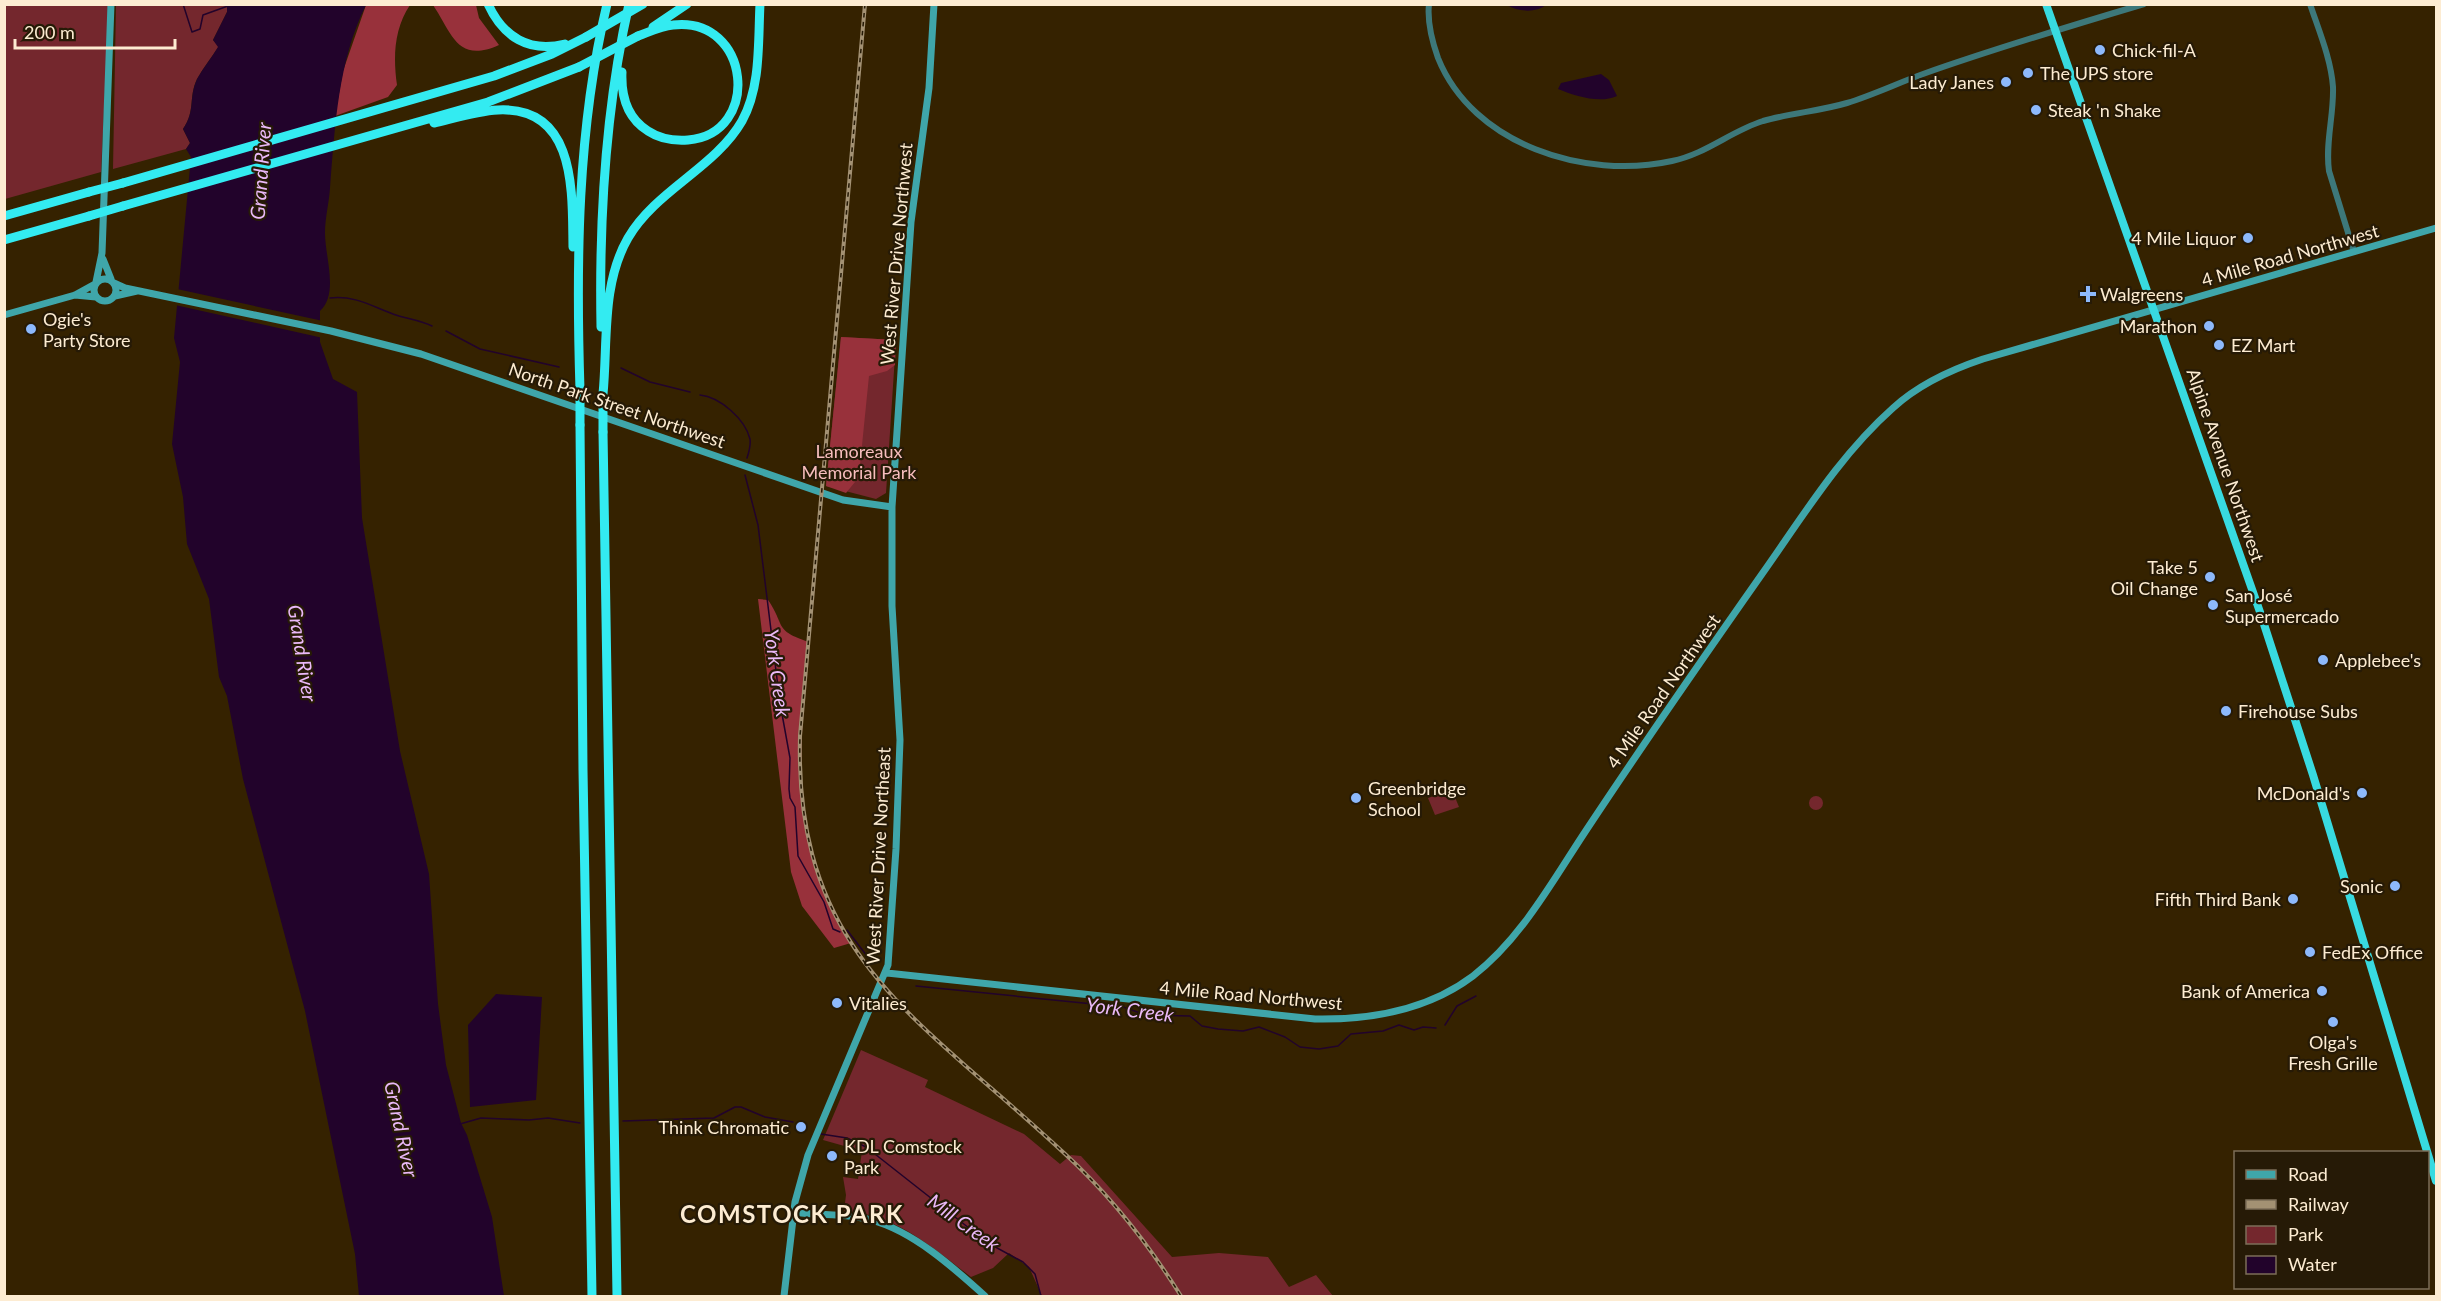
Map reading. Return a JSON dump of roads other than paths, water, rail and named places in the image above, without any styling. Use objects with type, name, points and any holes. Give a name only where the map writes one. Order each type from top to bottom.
[{"type":"highway","points":[[488,4],[502,28],[520,41],[543,46],[583,38]]},
{"type":"highway","points":[[578,298],[585,147],[605,4]]},
{"type":"highway","points":[[617,1296],[600,275],[602,201],[608,134],[629,4]]},
{"type":"highway","points":[[4,216],[494,76],[552,54],[643,4]]},
{"type":"highway","points":[[4,240],[504,97],[579,67],[638,36],[687,4]]},
{"type":"highway","points":[[603,397],[609,294],[619,259],[628,238],[654,205],[719,148],[742,120],[753,88],[760,4]]},
{"type":"highway","name":"Alpine Avenue Northwest","points":[[2046,4],[2301,738],[2427,1151]]},
{"type":"highway","points":[[624,25],[622,91],[636,122],[654,135],[676,141],[702,137],[720,125],[733,108],[739,85],[736,66],[724,44],[709,32],[685,25],[668,26],[638,36]]},
{"type":"highway","points":[[388,130],[504,110],[533,118],[549,130],[559,142],[569,167],[578,298],[580,390],[583,782],[592,1296]]},
{"type":"highway","name":"Alpine Avenue Northwest","points":[[2429,1158],[2436,1181]]},
{"type":"main road","points":[[96,297],[96,283],[102,253],[111,4]]},
{"type":"main road","name":"West River Drive Northwest","points":[[892,507],[911,222],[929,88],[934,4]]},
{"type":"main road","name":"4 Mile Road Northwest","points":[[887,973],[1315,1019],[1366,1018],[1401,1011],[1429,1000],[1472,977],[1515,936],[1667,710],[1832,474],[1894,407],[1931,381],[1965,365],[2436,228]]},
{"type":"main road","points":[[102,253],[113,281],[115,297]]},
{"type":"main road","points":[[4,315],[75,295],[102,279],[113,281]]},
{"type":"main road","name":"North Park Street Northwest","points":[[113,281],[139,290],[331,331],[429,356],[843,500],[892,507]]},
{"type":"main road","points":[[75,295],[96,297],[104,301],[139,290]]},
{"type":"main road","name":"West River Drive Northeast","points":[[784,1296],[793,1212],[803,1171],[852,1047],[887,973],[896,849],[900,740],[892,606],[892,507]]},
{"type":"main road","points":[[793,1212],[865,1219],[893,1229],[931,1254],[986,1296]]},
{"type":"street","points":[[1429,4],[1430,28],[1443,68],[1452,86],[1478,115],[1496,129],[1538,150],[1568,160],[1599,165],[1672,161],[1703,152],[1759,122],[1802,111],[1845,104],[1923,74],[2055,30],[2144,4]]},
{"type":"street","points":[[2310,4],[2332,75],[2333,114],[2327,158],[2329,171],[2354,252]]},
{"type":"water","name":"Grand River","points":[[227,4],[366,5],[349,48],[339,94],[325,227],[330,285],[326,304],[320,311],[320,342],[333,379],[357,392],[362,518],[400,751],[429,874],[438,1004],[446,1065],[461,1123],[467,1135],[492,1217],[504,1296],[359,1296],[355,1254],[305,1011],[243,779],[227,696],[219,677],[209,599],[187,544],[183,497],[172,444],[180,362],[174,338],[191,157],[186,149],[190,143],[183,129],[191,110],[194,86],[218,47],[213,40],[227,12]]},
{"type":"water","points":[[1507,5],[1546,5],[1527,11]]},
{"type":"water","points":[[1601,74],[1609,80],[1617,96],[1595,99],[1558,89],[1561,83]]},
{"type":"water","points":[[496,994],[542,997],[536,1100],[470,1107],[468,1025]]},
{"type":"waterway","points":[[183,4],[192,32],[200,29],[203,15],[228,6]]},
{"type":"waterway","name":"York Creek","points":[[330,298],[357,300],[432,326]]},
{"type":"waterway","name":"York Creek","points":[[446,331],[480,349],[559,367]]},
{"type":"waterway","name":"York Creek","points":[[621,368],[650,382],[690,392]]},
{"type":"waterway","name":"York Creek","points":[[700,395],[716,400],[731,410],[743,424],[750,439],[747,458]]},
{"type":"waterway","name":"York Creek","points":[[745,475],[758,525],[780,703],[790,758],[789,789],[790,798],[795,807],[798,856],[824,902],[833,929],[840,932]]},
{"type":"waterway","name":"York Creek","points":[[847,930],[867,956],[877,962]]},
{"type":"waterway","name":"York Creek","points":[[916,986],[1123,1007],[1146,1015],[1190,1016],[1202,1026],[1243,1031],[1259,1027],[1285,1037],[1300,1047],[1319,1049],[1338,1046],[1351,1034],[1383,1031],[1399,1025],[1414,1030],[1423,1027],[1436,1028]]},
{"type":"waterway","name":"York Creek","points":[[1445,1025],[1457,1006],[1476,996]]},
{"type":"waterway","name":"Mill Creek","points":[[623,1121],[714,1118],[735,1107],[741,1107],[765,1117],[793,1122]]},
{"type":"waterway","name":"Mill Creek","points":[[460,1124],[481,1118],[529,1120],[548,1118],[580,1123]]},
{"type":"waterway","name":"Mill Creek","points":[[821,1134],[847,1138],[866,1147],[988,1243],[1023,1262],[1035,1274],[1041,1296]]},
{"type":"railway","points":[[865,4],[800,736],[804,812],[819,876],[843,930],[876,977],[916,1020],[1097,1185],[1142,1239],[1181,1296]]},
{"type":"place","name":"Chick-fil-A","points":[[2100,50]]},
{"type":"place","name":"The UPS store","points":[[2028,73]]},
{"type":"place","name":"Lady Janes","points":[[2006,82]]},
{"type":"place","name":"Steak 'n Shake","points":[[2036,110]]},
{"type":"place","name":"4 Mile Liquor","points":[[2248,238]]},
{"type":"place","name":"Walgreens","points":[[2088,294]]},
{"type":"place","name":"Marathon","points":[[2209,326]]},
{"type":"place","name":"Ogie's Party Store","points":[[31,329]]},
{"type":"place","name":"EZ Mart","points":[[2219,345]]},
{"type":"place","name":"Take 5 Oil Change","points":[[2210,577]]},
{"type":"place","name":"San José Supermercado","points":[[2213,605]]},
{"type":"place","name":"Applebee's","points":[[2323,660]]},
{"type":"place","name":"Firehouse Subs","points":[[2226,711]]},
{"type":"place","name":"McDonald's","points":[[2362,793]]},
{"type":"place","name":"Greenbridge School","points":[[1356,798]]},
{"type":"place","name":"Sonic","points":[[2395,886]]},
{"type":"place","name":"Fifth Third Bank","points":[[2293,899]]},
{"type":"place","name":"FedEx Office","points":[[2310,952]]},
{"type":"place","name":"Bank of America","points":[[2322,991]]},
{"type":"place","name":"Vitalies","points":[[837,1003]]},
{"type":"place","name":"Olga's Fresh Grille","points":[[2333,1022]]},
{"type":"place","name":"Think Chromatic","points":[[801,1127]]},
{"type":"place","name":"KDL Comstock Park","points":[[832,1156]]},
{"type":"district","name":"COMSTOCK PARK","points":[[792,1213]]},
{"type":"park label","name":"Lamoreaux Memorial Park","points":[[859,461]]}]
